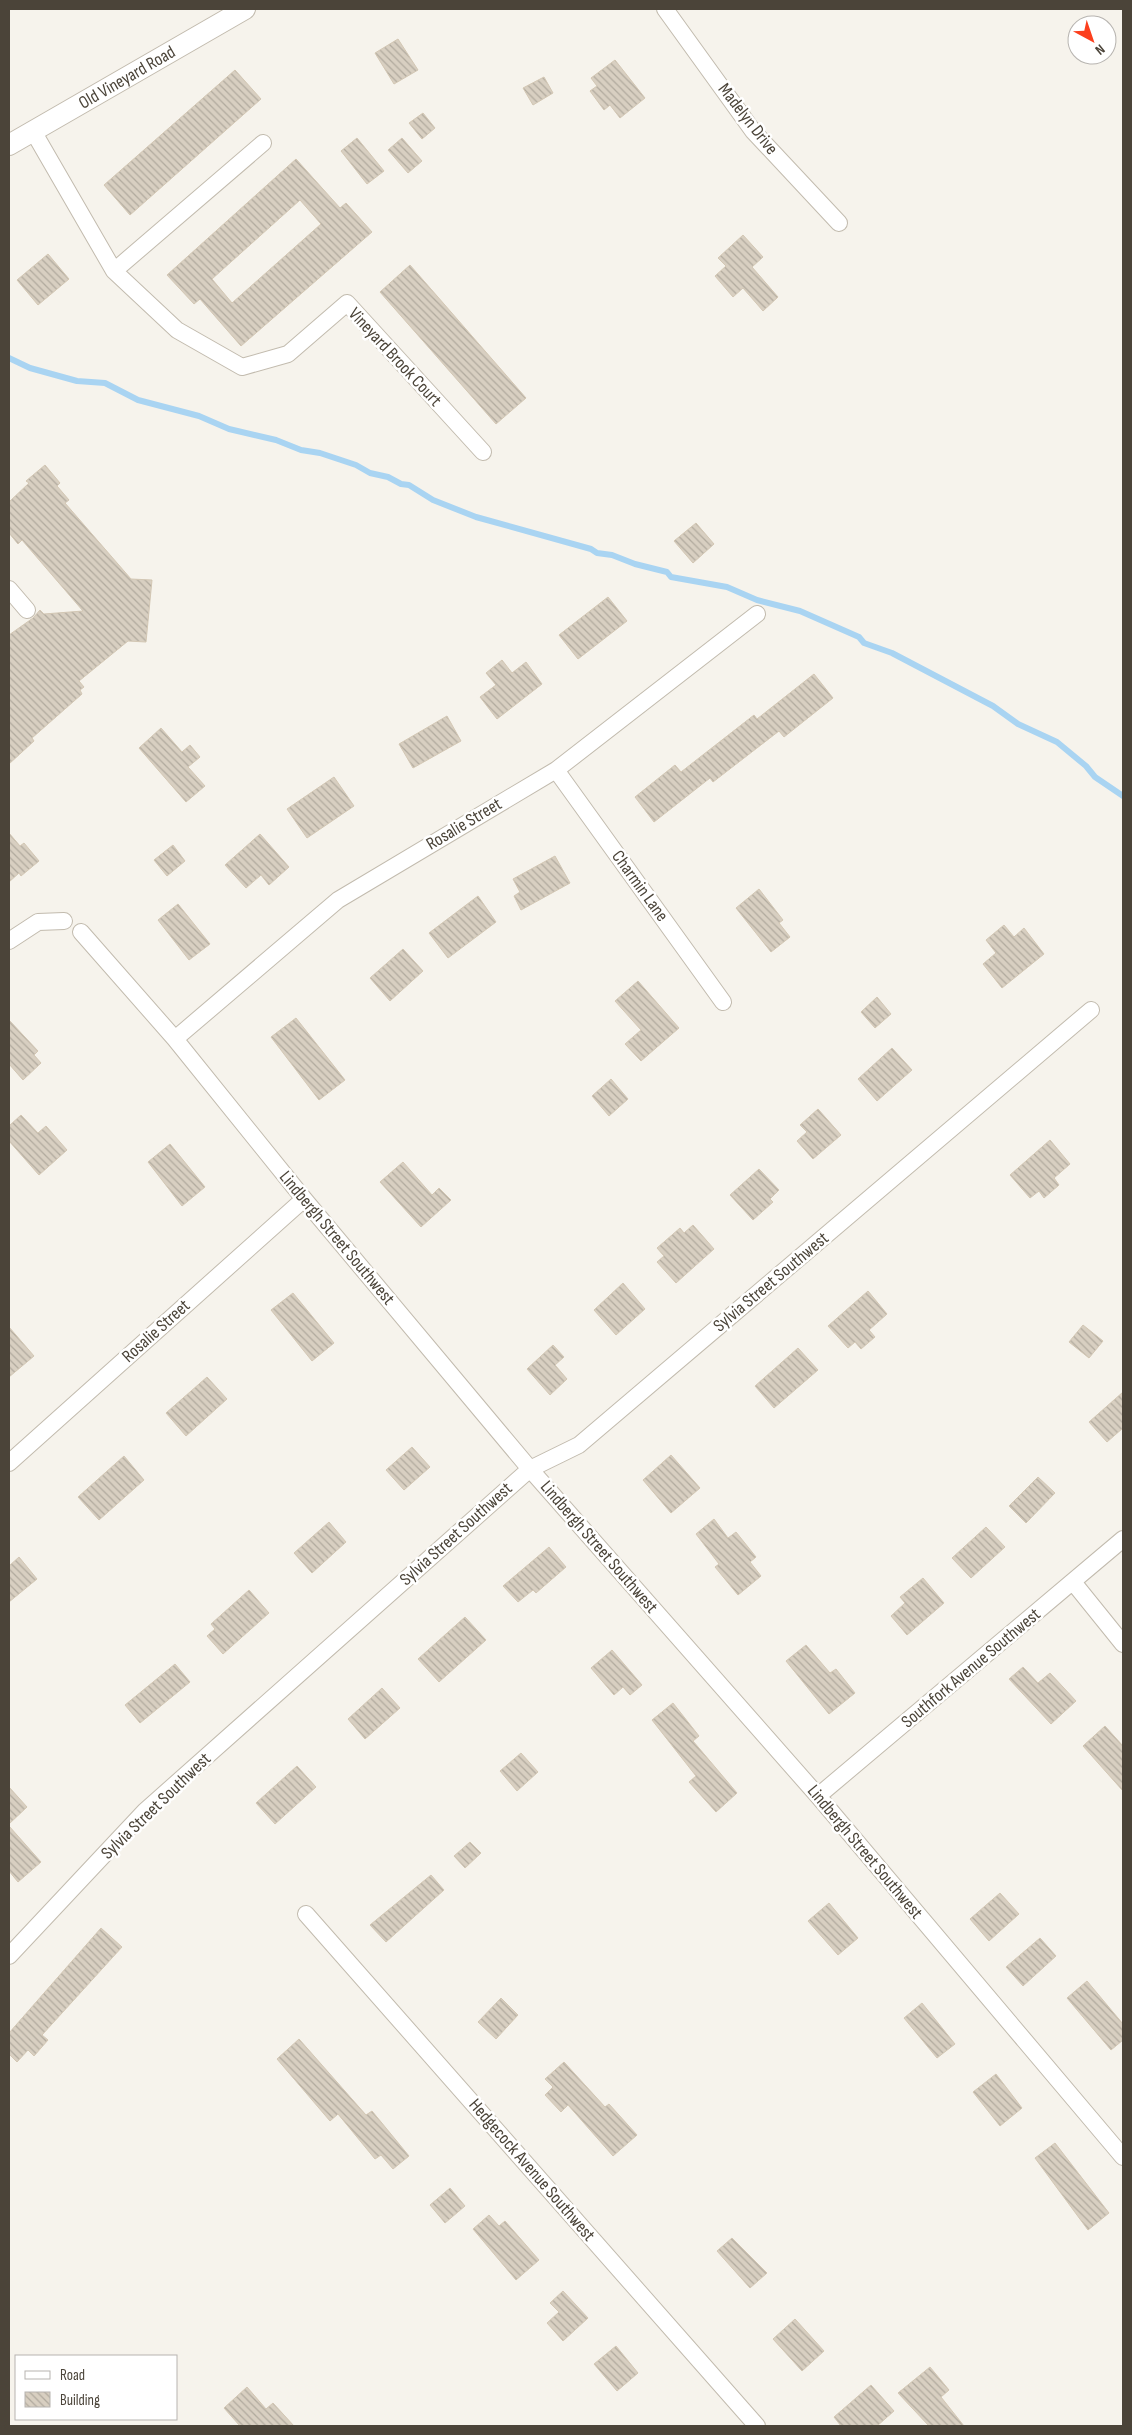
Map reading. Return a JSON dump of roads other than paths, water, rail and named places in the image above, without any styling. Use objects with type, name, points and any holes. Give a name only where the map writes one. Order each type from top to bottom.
[{"type":"street","name":"Old Vineyard Road","points":[[9,145],[245,9]]},
{"type":"street","name":"Madelyn Drive","points":[[665,9],[753,131],[838,223]]},
{"type":"street","name":"Vineyard Brook Court","points":[[33,131],[114,271],[177,330],[242,367],[288,354],[347,303],[483,452]]},
{"type":"street","points":[[114,271],[263,143]]},
{"type":"street","points":[[9,589],[27,610]]},
{"type":"street","name":"Rosalie Street","points":[[175,1039],[338,900],[556,770],[757,614]]},
{"type":"street","name":"Charmin Lane","points":[[556,770],[724,1002]]},
{"type":"street","points":[[9,941],[38,922],[64,921]]},
{"type":"street","name":"Lindbergh Street Southwest","points":[[81,932],[175,1039],[304,1199],[530,1468],[818,1796],[1123,2157]]},
{"type":"street","name":"Sylvia Street Southwest","points":[[11,1948],[145,1811],[530,1468],[579,1444],[1091,1010]]},
{"type":"street","name":"Rosalie Street","points":[[9,1463],[304,1199]]},
{"type":"street","name":"Southfork Avenue Southwest","points":[[818,1796],[1123,1539]]},
{"type":"street","points":[[1073,1582],[1123,1644]]},
{"type":"street","name":"Hedgecock Avenue Southwest","points":[[306,1914],[757,2426]]},
{"type":"waterway","points":[[9,358],[30,368],[77,381],[105,383],[138,400],[199,416],[229,429],[276,440],[301,450],[320,453],[356,465],[370,473],[409,485],[433,500],[476,517],[591,549],[597,553],[612,555],[635,564],[667,572],[671,577],[727,587],[757,600],[800,611],[859,637],[864,643],[892,653],[993,706],[1018,724],[1057,742],[1086,766],[1095,777],[1123,796]]}]
